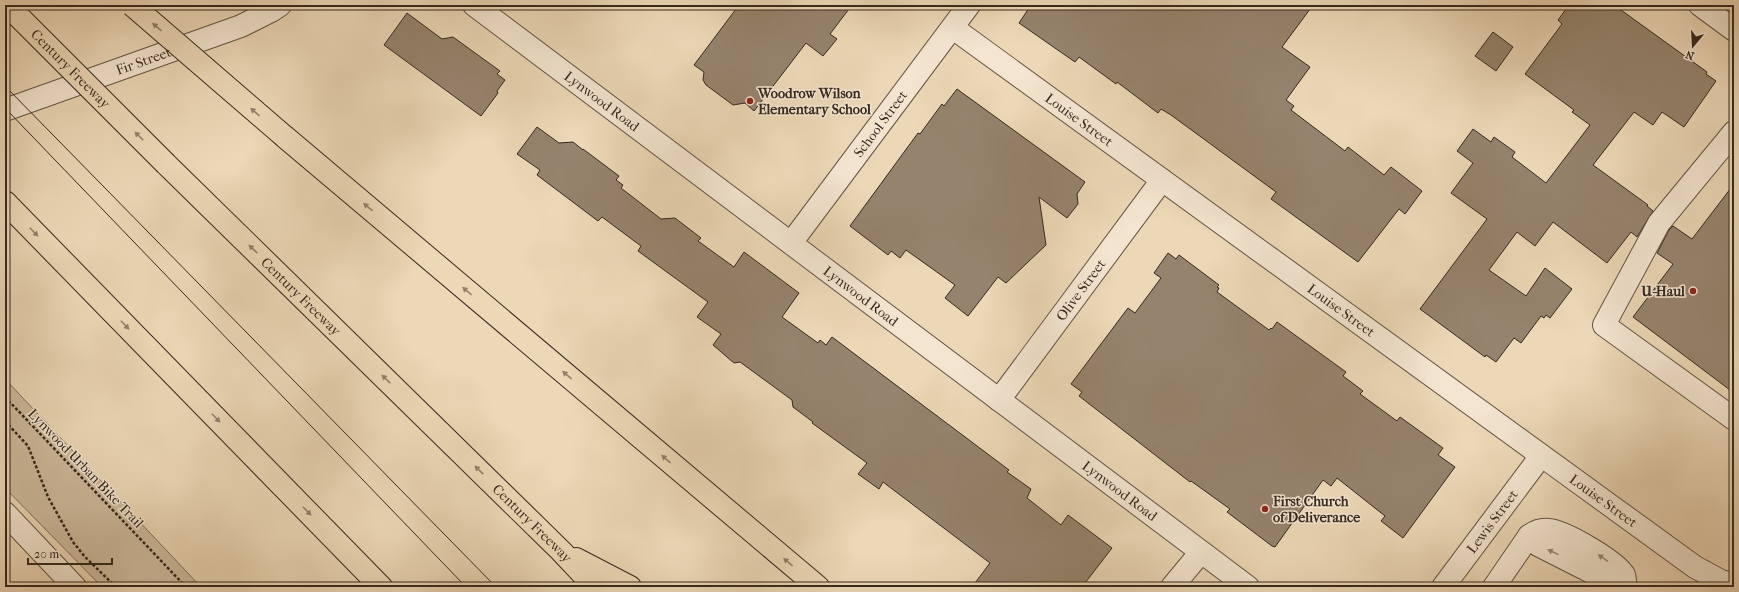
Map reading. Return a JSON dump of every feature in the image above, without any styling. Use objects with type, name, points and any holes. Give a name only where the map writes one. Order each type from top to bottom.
[{"type":"highway","name":"Century Freeway","points":[[7,5],[166,164],[561,551],[595,587]]},
{"type":"highway","points":[[132,5],[285,137],[818,587]]},
{"type":"highway","points":[[6,203],[381,587]]},
{"type":"highway","points":[[324,529],[369,587]]},
{"type":"highway","points":[[561,551],[630,587]]},
{"type":"street","name":"Fir Street","points":[[5,110],[241,26],[280,5]]},
{"type":"street","name":"Lynwood Road","points":[[474,5],[1248,587]]},
{"type":"street","name":"School Street","points":[[791,243],[969,5]]},
{"type":"street","points":[[1700,5],[1734,30]]},
{"type":"street","name":"Louise Street","points":[[953,28],[1541,456],[1704,581],[1734,585]]},
{"type":"street","points":[[1734,132],[1660,223],[1604,325],[1734,420]]},
{"type":"street","name":"Olive Street","points":[[999,400],[1162,180]]},
{"type":"street","name":"Lewis Street","points":[[1443,587],[1541,456]]},
{"type":"street","points":[[5,513],[75,587]]},
{"type":"street","points":[[1494,587],[1529,536],[1537,530],[1550,530],[1562,533],[1585,545],[1614,565],[1624,575],[1626,586]]},
{"type":"street","points":[[1172,587],[1201,552]]},
{"type":"path","name":"Lynwood Urban Bike Trail","points":[[5,397],[186,587]]},
{"type":"path","points":[[5,422],[28,446],[48,497],[73,542],[89,561],[116,587]]},
{"type":"shaded area","points":[[5,379],[201,587],[102,587],[5,488]]},
{"type":"building","points":[[739,5],[852,5],[830,34],[837,39],[823,56],[806,43],[754,111],[745,103],[733,105],[706,85],[703,80],[704,72],[694,65]]},
{"type":"building","points":[[1031,5],[1313,5],[1282,47],[1310,67],[1286,100],[1294,106],[1291,110],[1345,151],[1348,147],[1384,175],[1391,167],[1422,191],[1405,214],[1399,209],[1358,262],[1271,199],[1276,192],[1171,115],[1161,109],[1158,113],[1117,82],[1116,84],[1079,57],[1075,62],[1019,23]]},
{"type":"building","points":[[1569,5],[1614,5],[1707,72],[1706,74],[1716,81],[1684,127],[1662,112],[1653,125],[1634,112],[1593,165],[1648,205],[1647,206],[1653,211],[1637,237],[1631,232],[1607,263],[1553,222],[1535,246],[1517,232],[1489,270],[1526,296],[1545,268],[1572,289],[1550,318],[1546,315],[1544,318],[1541,316],[1521,343],[1514,338],[1496,362],[1486,355],[1485,357],[1420,309],[1487,219],[1451,193],[1473,163],[1457,151],[1473,129],[1491,142],[1494,137],[1515,152],[1512,157],[1546,183],[1590,125],[1572,112],[1574,110],[1525,74],[1562,24],[1558,20]]},
{"type":"building","points":[[407,13],[442,39],[453,37],[500,71],[497,74],[505,80],[497,91],[498,93],[481,116],[384,45]]},
{"type":"building","points":[[1493,32],[1513,47],[1496,71],[1475,56]]},
{"type":"building","points":[[957,89],[1085,182],[1077,194],[1078,204],[1067,218],[1039,197],[1046,245],[1006,283],[998,277],[968,316],[945,298],[955,285],[906,250],[900,258],[891,251],[888,255],[850,226],[918,133],[920,134],[942,104],[944,106]]},
{"type":"building","points":[[537,127],[559,143],[573,142],[583,149],[619,176],[616,180],[623,185],[621,188],[661,219],[675,218],[701,238],[698,241],[734,267],[744,252],[799,293],[782,317],[818,343],[820,340],[826,345],[832,337],[1009,470],[1007,472],[1031,489],[1027,498],[1061,525],[1068,515],[1112,548],[1082,587],[972,587],[990,563],[883,482],[879,489],[858,474],[867,463],[812,423],[813,422],[793,407],[792,400],[740,362],[734,363],[713,345],[721,334],[697,317],[708,302],[638,251],[641,246],[602,217],[598,221],[537,175],[540,170],[517,154]]},
{"type":"building","name":"U-Haul","points":[[1734,184],[1734,393],[1633,317],[1673,264],[1657,253],[1669,230],[1673,226],[1692,239]]},
{"type":"building","points":[[1168,253],[1176,259],[1179,255],[1219,285],[1217,287],[1219,288],[1217,292],[1269,330],[1271,328],[1272,329],[1277,322],[1346,372],[1343,376],[1363,391],[1360,394],[1397,421],[1400,417],[1443,448],[1438,455],[1455,467],[1403,538],[1381,521],[1385,516],[1337,478],[1331,486],[1323,480],[1275,547],[1272,546],[1227,512],[1230,509],[1191,481],[1190,482],[1079,396],[1082,392],[1071,384],[1128,308],[1135,313],[1161,278],[1154,273]]},
{"type":"tram line","points":[[5,86],[496,587]]},
{"type":"tram line","points":[[5,108],[466,587]]},
{"type":"place","name":"Woodrow Wilson Elementary School","points":[[750,101]]},
{"type":"place","name":"U-Haul","points":[[1693,291]]},
{"type":"place","name":"First Church of Deliverance","points":[[1265,509]]}]
